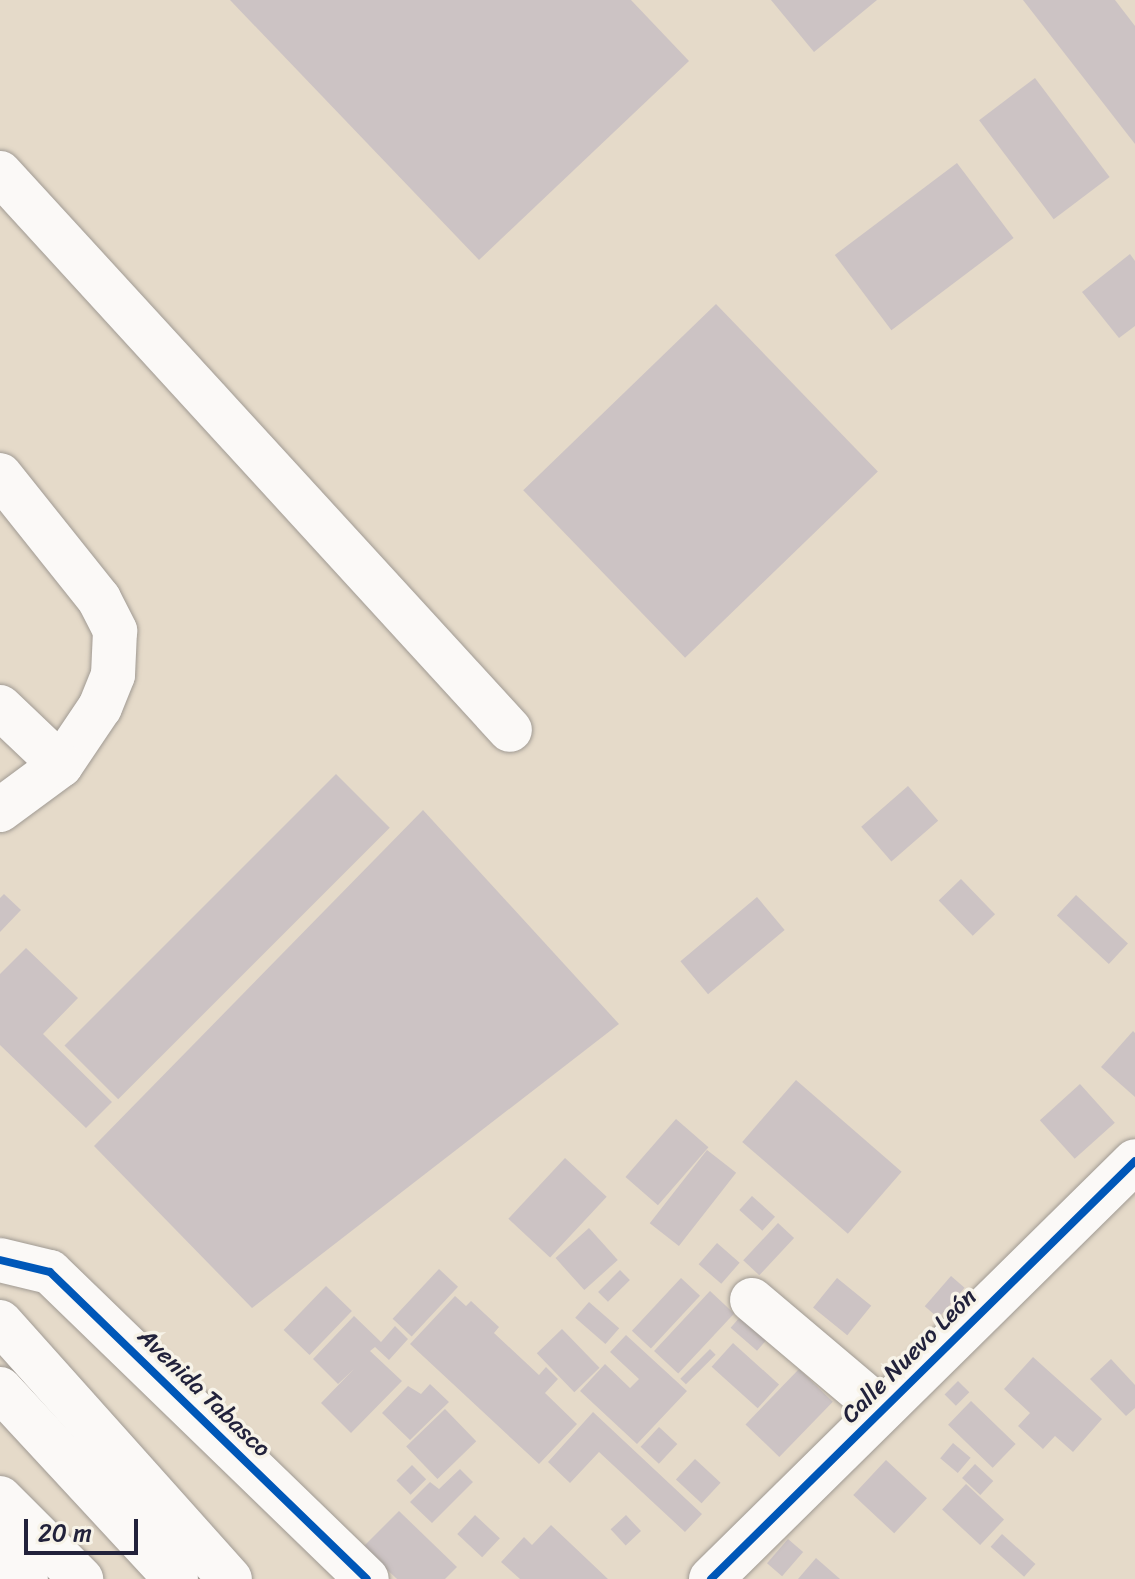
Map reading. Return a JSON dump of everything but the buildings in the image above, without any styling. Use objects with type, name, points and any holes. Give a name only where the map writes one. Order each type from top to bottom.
[{"type":"main road","points":[[0,173],[510,730]]},
{"type":"main road","points":[[0,475],[99,599],[115,631],[113,675],[100,707],[61,765],[0,810]]},
{"type":"main road","points":[[0,707],[61,765]]},
{"type":"main road","name":"Calle Nuevo León","points":[[711,1579],[1135,1161]]},
{"type":"main road","name":"Avenida Tabasco","points":[[0,1260],[50,1272],[367,1579]]},
{"type":"main road","points":[[752,1300],[882,1410]]},
{"type":"main road","points":[[0,1322],[230,1579]]},
{"type":"main road","points":[[9,1399],[176,1579]]},
{"type":"main road","points":[[0,1498],[81,1579]]},
{"type":"main road","points":[[0,1551],[26,1579]]},
{"type":"cycle path","points":[[711,1579],[1135,1161]]},
{"type":"cycle path","points":[[0,1260],[50,1272],[367,1579]]}]
